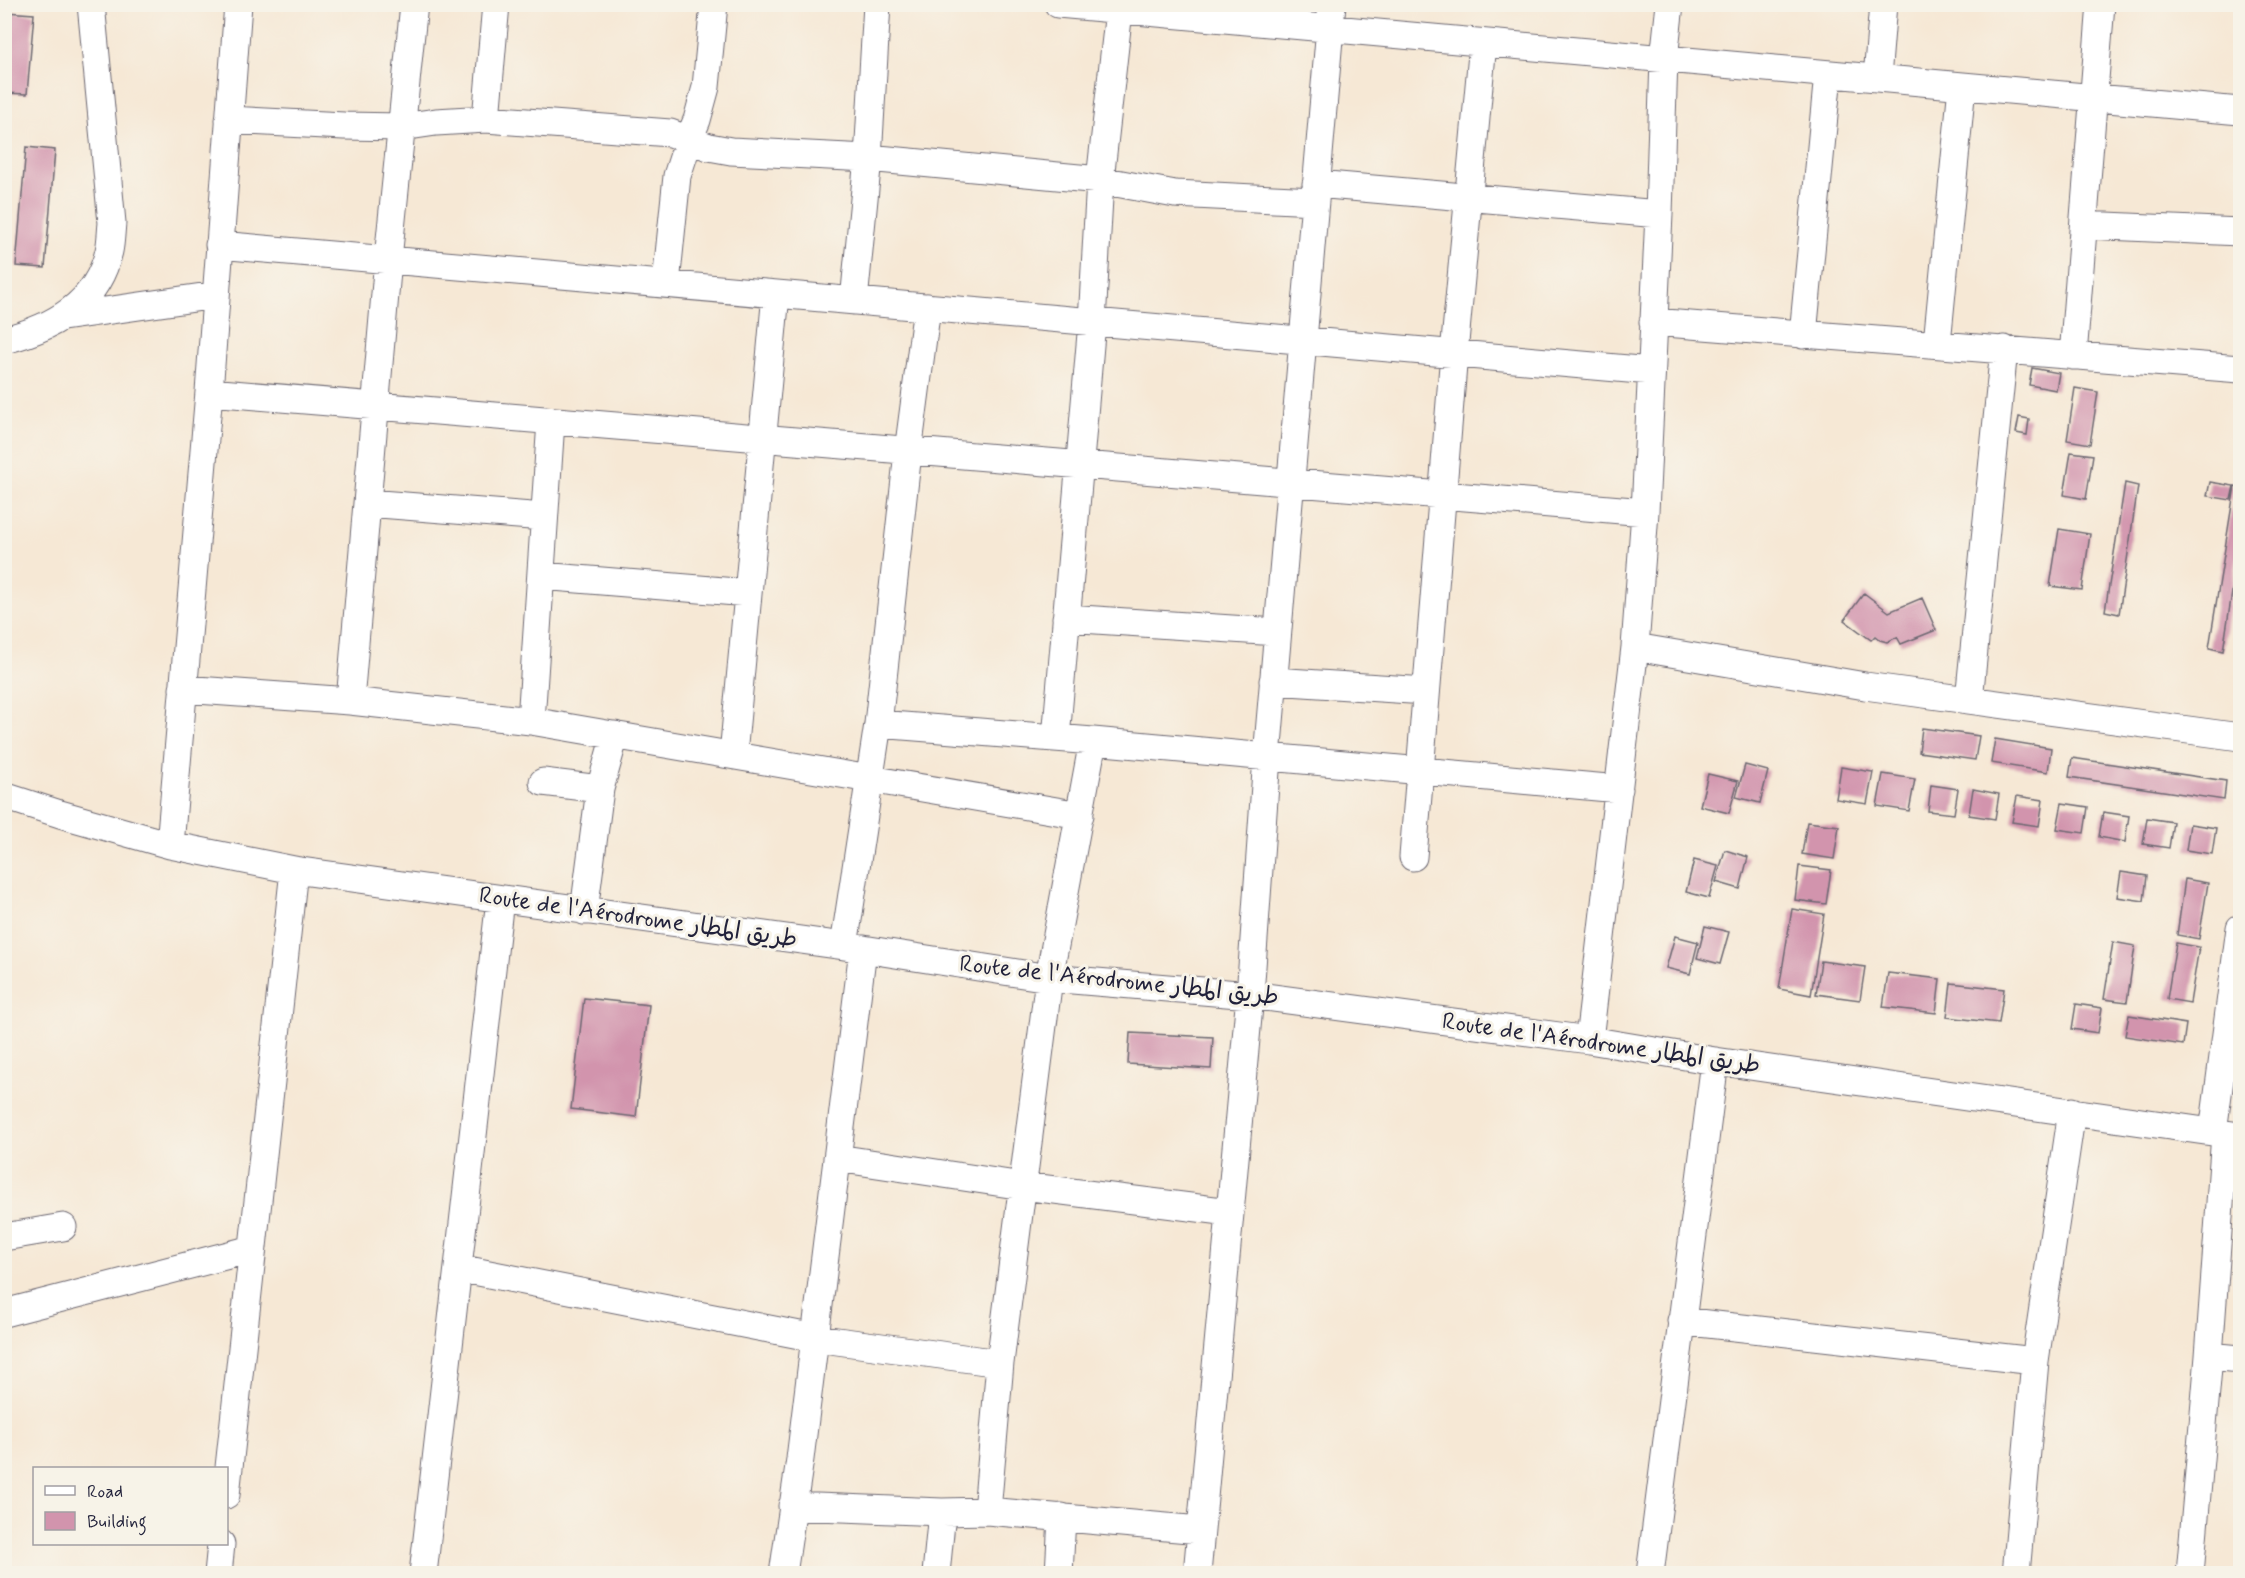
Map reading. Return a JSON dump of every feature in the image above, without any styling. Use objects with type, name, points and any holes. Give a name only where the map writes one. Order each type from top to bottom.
[{"type":"street","points":[[4,340],[46,327],[78,305],[92,290],[110,250],[112,223],[91,5],[86,4]]},
{"type":"street","points":[[170,844],[209,392],[238,4]]},
{"type":"street","points":[[350,701],[388,259],[414,4]]},
{"type":"street","points":[[486,119],[496,4]]},
{"type":"street","points":[[666,284],[677,176],[706,87],[714,4]]},
{"type":"street","points":[[854,301],[868,158],[877,4]]},
{"type":"street","points":[[1058,4],[1119,10],[1155,9],[1331,17],[1483,43],[2241,111]]},
{"type":"street","points":[[1589,1040],[1635,647],[1645,512],[1664,59],[1670,4]]},
{"type":"street","points":[[1877,78],[1883,4]]},
{"type":"street","points":[[2073,356],[2101,4]]},
{"type":"street","points":[[1056,738],[1092,322],[1100,180],[1119,10]]},
{"type":"street","points":[[1197,1574],[1250,995],[1277,632],[1331,17]]},
{"type":"street","points":[[1413,857],[1454,353],[1483,43]]},
{"type":"street","points":[[1803,335],[1828,74]]},
{"type":"street","points":[[1937,343],[1962,86]]},
{"type":"street","points":[[229,120],[402,127],[486,119],[670,133],[709,147],[731,151],[868,158],[1100,180],[1174,194],[1316,192],[1469,197],[1659,214]]},
{"type":"street","points":[[2084,225],[2241,232]]},
{"type":"street","points":[[219,245],[1651,371]]},
{"type":"street","points":[[733,755],[776,294]]},
{"type":"street","points":[[63,317],[216,295]]},
{"type":"street","points":[[783,1574],[800,1459],[837,1158],[870,780],[879,724],[908,452],[927,307]]},
{"type":"street","points":[[1653,322],[2241,369]]},
{"type":"street","points":[[1969,700],[2004,349]]},
{"type":"street","points":[[209,392],[1645,512]]},
{"type":"street","points":[[531,721],[551,421]]},
{"type":"street","points":[[368,503],[544,517]]},
{"type":"street","points":[[541,576],[748,593]]},
{"type":"street","points":[[1066,618],[1277,632]]},
{"type":"street","points":[[1635,647],[1864,686],[2241,737]]},
{"type":"street","points":[[1273,681],[1426,691]]},
{"type":"street","points":[[183,689],[350,701],[531,721],[1080,815]]},
{"type":"street","points":[[879,724],[1619,789]]},
{"type":"street","points":[[584,911],[600,789],[615,735]]},
{"type":"street","points":[[987,1511],[1000,1363],[1049,978],[1093,741]]},
{"type":"street","points":[[543,782],[600,789]]},
{"type":"street","name":"Route de l'Aérodrome طريق المطار","points":[[4,796],[170,844],[294,870],[854,948],[1049,978],[1250,995],[1589,1040],[1715,1061],[2226,1134]]},
{"type":"street","points":[[228,1476],[294,870]]},
{"type":"street","points":[[423,1574],[500,899]]},
{"type":"street","points":[[2190,1574],[2210,1356],[2241,928]]},
{"type":"street","points":[[1650,1574],[1715,1061]]},
{"type":"street","points":[[2016,1574],[2035,1361],[2072,1111]]},
{"type":"street","points":[[837,1158],[1023,1186],[1230,1212]]},
{"type":"street","points":[[4,1237],[63,1227]]},
{"type":"street","points":[[4,1313],[252,1249]]},
{"type":"street","points":[[458,1268],[815,1338],[1000,1363]]},
{"type":"street","points":[[1681,1321],[2035,1361]]},
{"type":"street","points":[[2210,1356],[2241,1359]]},
{"type":"street","points":[[792,1506],[942,1512],[987,1511],[1200,1530]]},
{"type":"street","points":[[936,1574],[942,1512]]},
{"type":"street","points":[[1059,1574],[1062,1517]]},
{"type":"street","points":[[218,1574],[221,1545]]},
{"type":"building","points":[[5,12],[34,14],[27,94],[4,93]]},
{"type":"building","points":[[26,147],[55,150],[45,268],[16,266]]},
{"type":"building","points":[[2032,368],[2059,373],[2056,390],[2029,385]]},
{"type":"building","points":[[2075,388],[2098,392],[2090,444],[2067,440]]},
{"type":"building","points":[[2019,417],[2029,419],[2027,435],[2016,433]]},
{"type":"building","points":[[2071,452],[2093,455],[2086,499],[2064,495]]},
{"type":"building","points":[[2210,482],[2234,486],[2231,500],[2207,496]]},
{"type":"building","points":[[2125,483],[2138,486],[2119,614],[2105,611]]},
{"type":"building","points":[[2235,486],[2240,487],[2240,540],[2223,651],[2209,648]]},
{"type":"building","points":[[2059,529],[2090,534],[2082,590],[2050,586]]},
{"type":"building","points":[[1864,593],[1889,612],[1922,598],[1936,630],[1901,644],[1897,637],[1887,642],[1875,636],[1871,640],[1844,620]]},
{"type":"building","points":[[1922,728],[1979,736],[1975,760],[1919,752]]},
{"type":"building","points":[[1995,739],[2051,748],[2048,772],[1991,763]]},
{"type":"building","points":[[2072,758],[2226,781],[2224,800],[2069,777]]},
{"type":"building","points":[[1745,765],[1768,771],[1760,803],[1736,797]]},
{"type":"building","points":[[1841,767],[1873,772],[1867,804],[1836,799]]},
{"type":"building","points":[[1708,774],[1738,781],[1729,813],[1700,806]]},
{"type":"building","points":[[1883,774],[1915,779],[1909,811],[1877,806]]},
{"type":"building","points":[[1931,785],[1958,789],[1954,814],[1928,811]]},
{"type":"building","points":[[1973,789],[1999,794],[1995,819],[1969,815]]},
{"type":"building","points":[[2017,796],[2043,800],[2039,826],[2012,822]]},
{"type":"building","points":[[2062,803],[2088,807],[2084,833],[2057,829]]},
{"type":"building","points":[[2103,812],[2129,816],[2125,842],[2099,837]]},
{"type":"building","points":[[2147,818],[2173,822],[2169,848],[2143,844]]},
{"type":"building","points":[[1807,822],[1839,826],[1834,859],[1802,854]]},
{"type":"building","points":[[2190,824],[2216,828],[2212,854],[2186,850]]},
{"type":"building","points":[[1725,850],[1748,857],[1740,889],[1716,882]]},
{"type":"building","points":[[1694,860],[1718,866],[1709,898],[1686,892]]},
{"type":"building","points":[[1799,866],[1831,870],[1826,904],[1795,900]]},
{"type":"building","points":[[2121,872],[2147,876],[2144,901],[2117,897]]},
{"type":"building","points":[[2185,879],[2208,883],[2199,939],[2177,935]]},
{"type":"building","points":[[1792,909],[1824,914],[1811,995],[1779,989]]},
{"type":"building","points":[[1705,926],[1729,932],[1720,964],[1697,958]]},
{"type":"building","points":[[1675,936],[1698,942],[1690,974],[1666,968]]},
{"type":"building","points":[[2113,942],[2135,946],[2127,1002],[2104,999]]},
{"type":"building","points":[[2176,943],[2199,947],[2190,1003],[2167,999]]},
{"type":"building","points":[[1821,961],[1865,967],[1860,1000],[1816,994]]},
{"type":"building","points":[[1888,973],[1940,979],[1936,1013],[1883,1007]]},
{"type":"building","points":[[1951,983],[2004,989],[1999,1023],[1947,1017]]},
{"type":"building","points":[[584,998],[649,1005],[636,1117],[571,1109]]},
{"type":"building","points":[[2076,1004],[2102,1008],[2098,1033],[2072,1029]]},
{"type":"building","points":[[2129,1015],[2186,1024],[2183,1045],[2125,1036]]},
{"type":"building","points":[[1130,1033],[1213,1037],[1211,1069],[1128,1064]]}]
